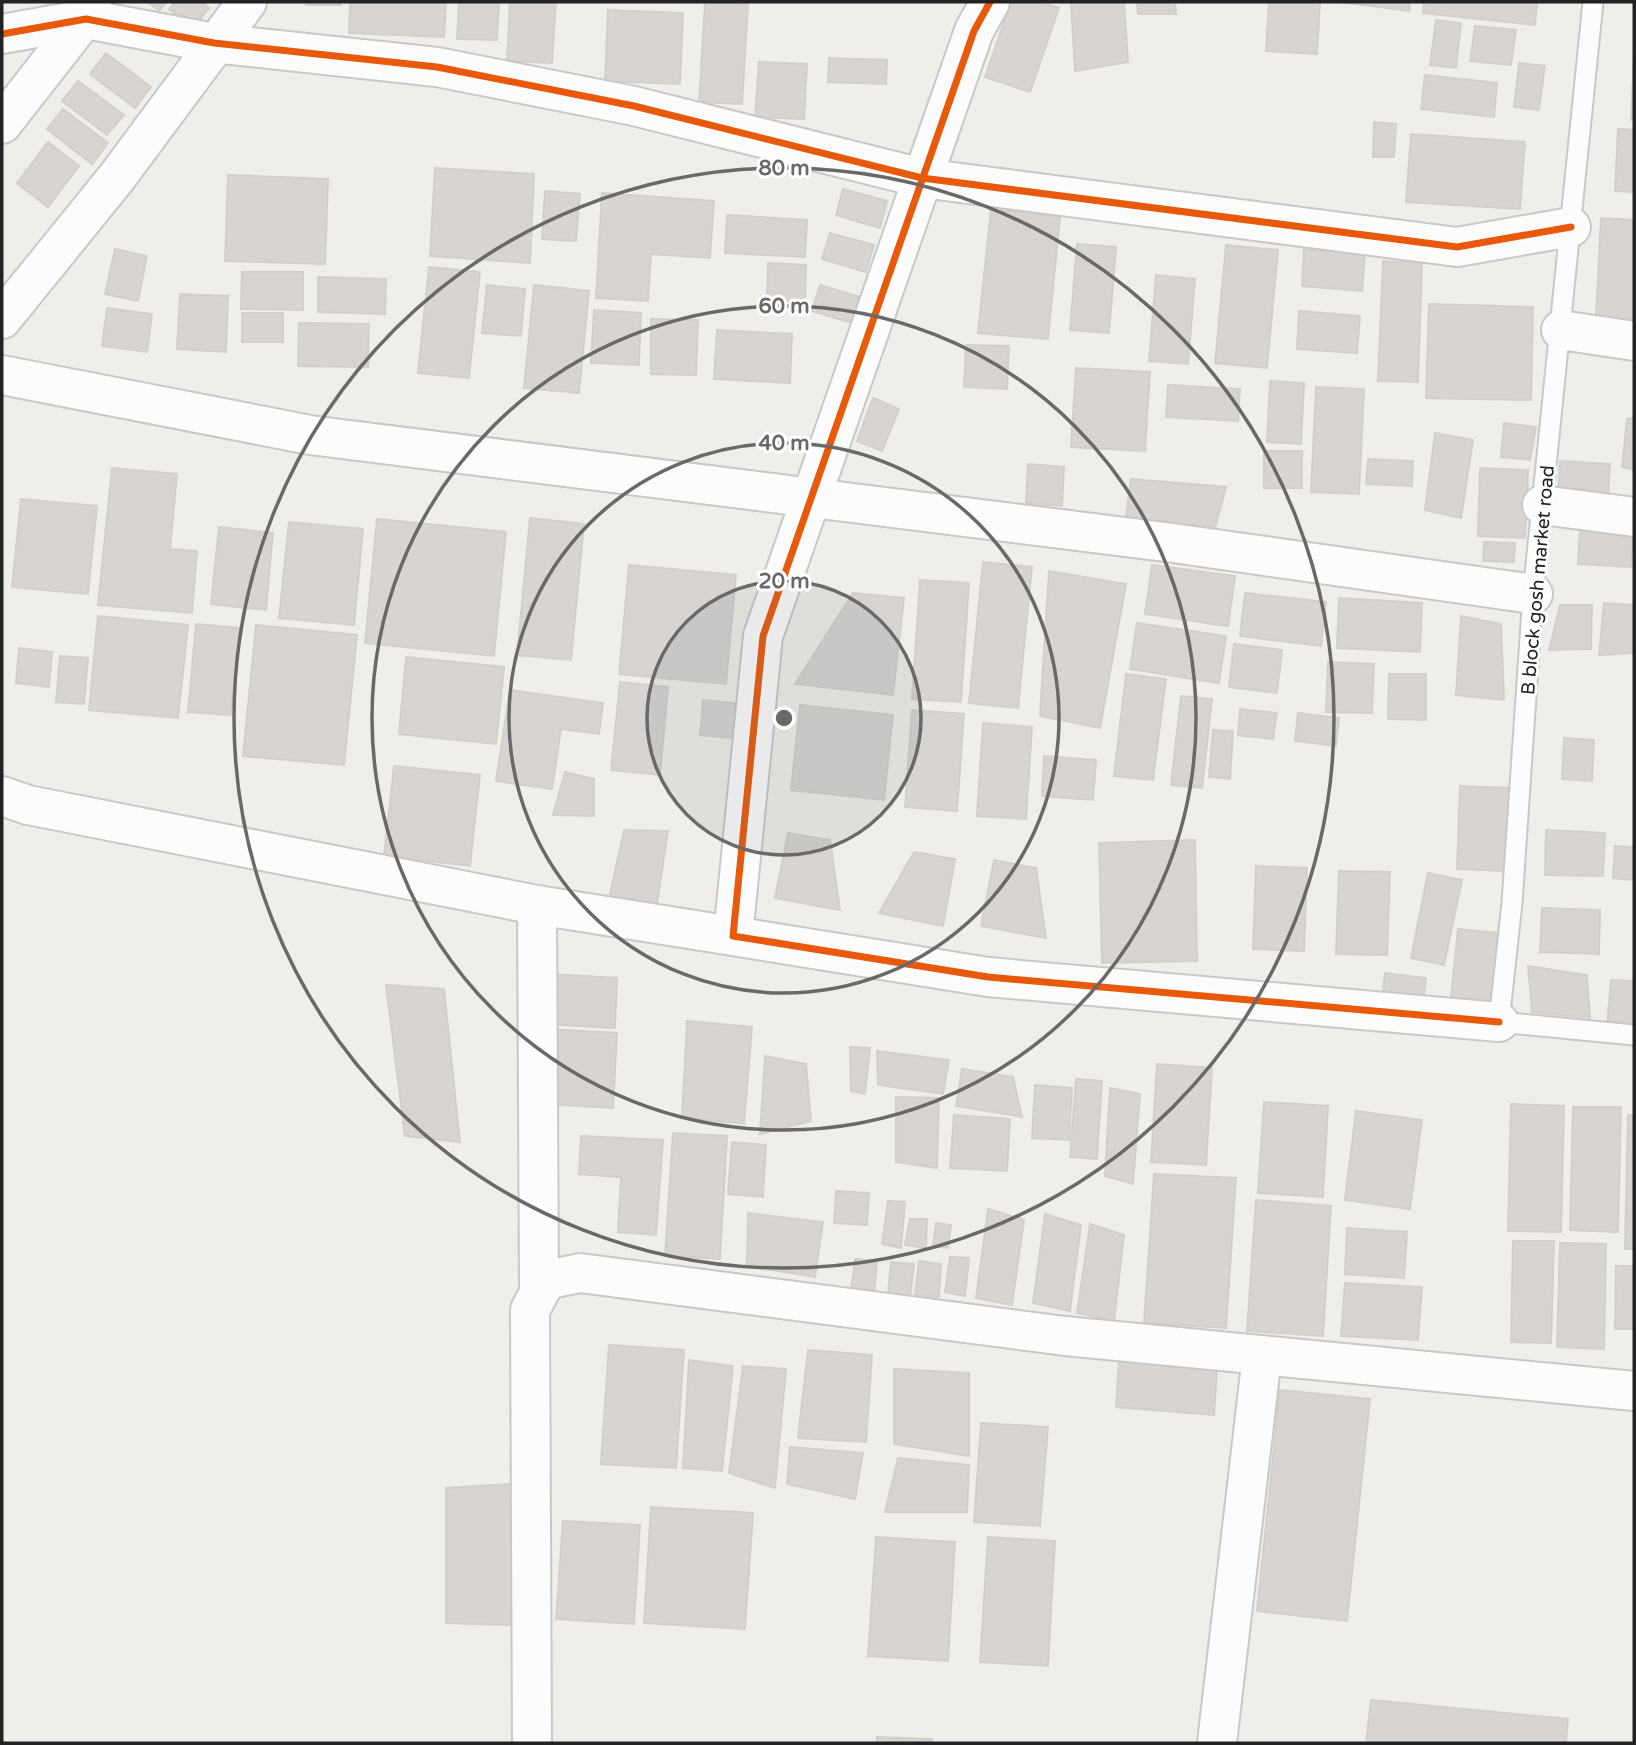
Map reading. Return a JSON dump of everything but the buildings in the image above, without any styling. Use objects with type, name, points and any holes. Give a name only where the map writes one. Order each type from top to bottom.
[{"type":"street","points":[[2,319],[117,177],[247,2]]},
{"type":"street","points":[[733,936],[763,636],[974,31],[990,2]]},
{"type":"street","points":[[2,124],[92,10]]},
{"type":"street","points":[[2,34],[92,10],[214,43],[437,67],[634,107],[922,178],[1457,247],[1571,227]]},
{"type":"street","points":[[1560,330],[1634,341]]},
{"type":"street","points":[[2,375],[310,435],[1173,543],[1533,594]]},
{"type":"street","points":[[1542,505],[1634,516]]},
{"type":"street","points":[[2,796],[28,804],[537,905],[988,977],[1499,1022]]},
{"type":"street","points":[[537,905],[539,1292]]},
{"type":"street","points":[[531,1743],[530,1310],[547,1280],[580,1273],[1065,1336],[1634,1391]]},
{"type":"street","points":[[1217,1743],[1262,1356]]},
{"type":"lane","name":"B block gosh market road","points":[[1499,1022],[1512,904],[1533,594],[1593,2]]},
{"type":"lane","points":[[1499,1022],[1634,1035]]},
{"type":"cycle path","points":[[990,2],[974,31],[763,636],[733,936],[988,977],[1499,1022]]},
{"type":"cycle path","points":[[2,34],[86,19],[214,43],[437,67],[634,106],[922,178],[1457,247],[1571,227]]}]
